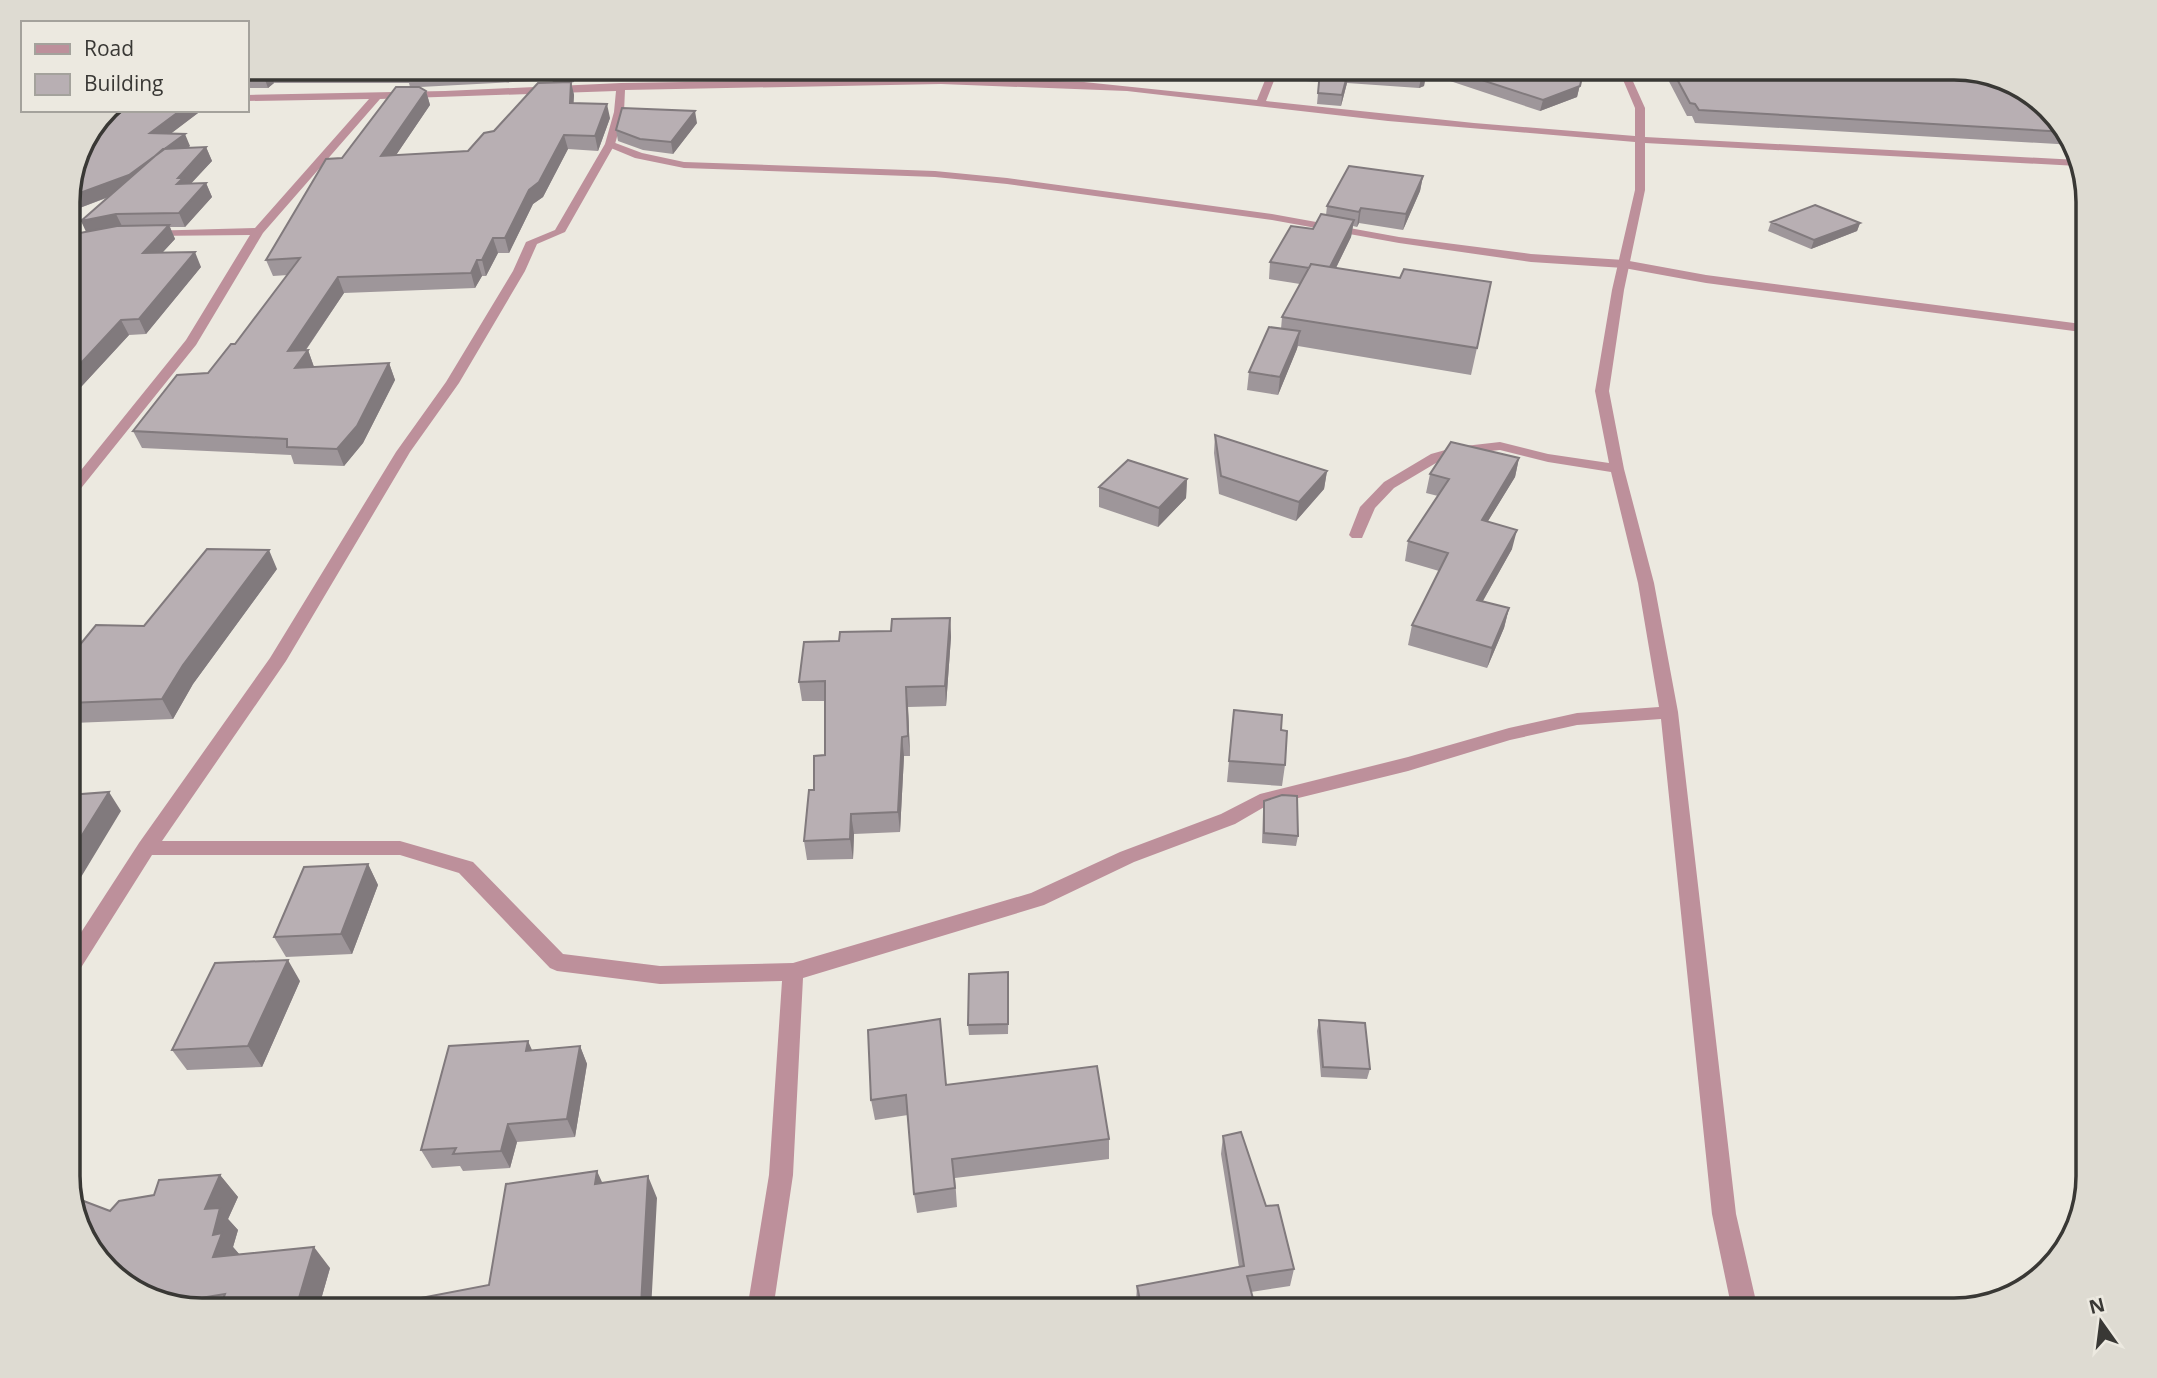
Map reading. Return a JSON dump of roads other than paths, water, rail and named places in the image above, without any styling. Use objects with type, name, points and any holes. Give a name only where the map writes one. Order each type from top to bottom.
[{"type":"street","points":[[248,98],[376,97],[621,86],[694,80]]},
{"type":"street","points":[[790,80],[1040,83],[1140,89],[1387,118],[1639,139],[2070,163]]},
{"type":"street","points":[[1261,103],[1270,80]]},
{"type":"street","points":[[1627,80],[1640,108],[1640,190],[1602,391],[1617,469],[1646,583],[1669,712],[1724,1214],[1742,1298]]},
{"type":"street","points":[[81,949],[146,849],[277,661],[403,452],[452,383],[519,271],[532,242],[559,232],[610,144],[619,112],[621,86]]},
{"type":"street","points":[[81,479],[191,342],[258,231],[376,97]]},
{"type":"street","points":[[610,144],[639,156],[684,165],[935,174],[1007,180],[1272,217],[1399,240],[1531,257],[1624,264],[1706,279],[2076,327]]},
{"type":"street","points":[[133,234],[258,231]]},
{"type":"street","points":[[1357,535],[1368,507],[1389,485],[1436,457],[1461,450],[1500,446],[1548,458],[1617,469]]},
{"type":"street","points":[[146,849],[400,848],[466,867],[557,962],[660,975],[793,972],[1037,899],[1127,857],[1228,820],[1260,801],[1554,724],[1577,719],[1669,712]]},
{"type":"street","points":[[762,1298],[780,1175],[793,972]]}]
